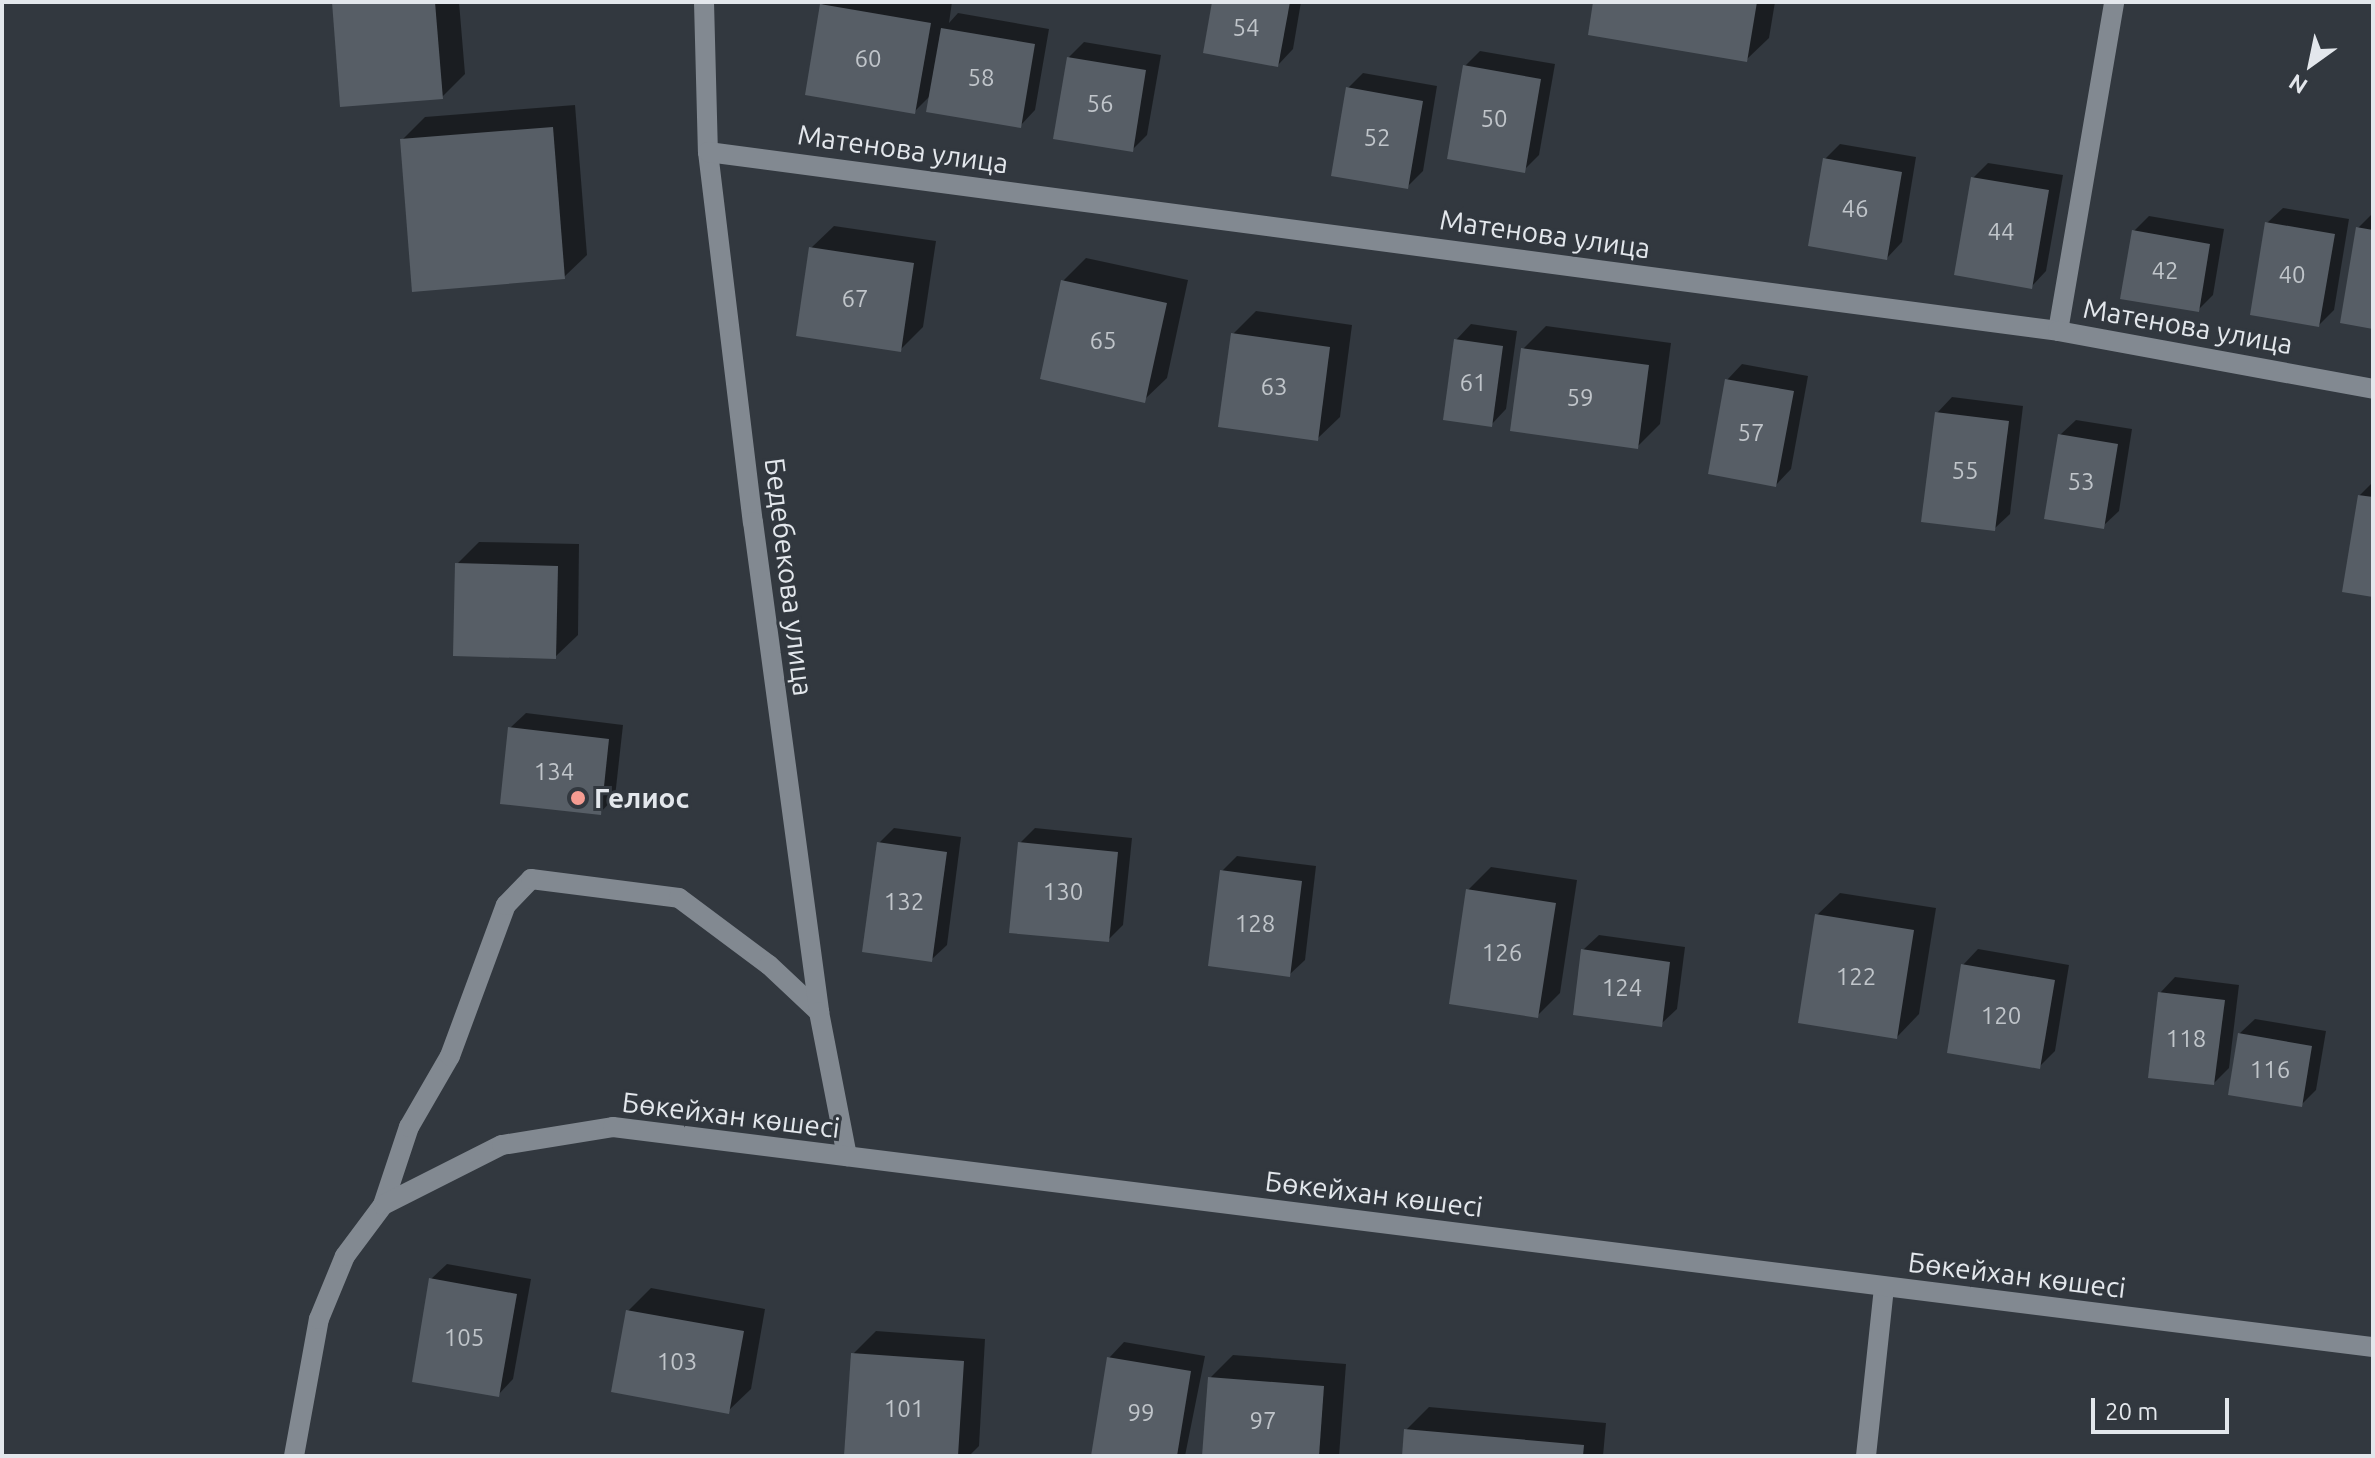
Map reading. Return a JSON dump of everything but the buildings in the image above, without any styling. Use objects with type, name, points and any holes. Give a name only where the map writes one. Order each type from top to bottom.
[{"type":"street","name":"Бедебекова улица","points":[[704,2],[708,152],[819,1012],[847,1156]]},
{"type":"street","points":[[2058,331],[2114,2]]},
{"type":"street","name":"Матенова улица","points":[[708,152],[2058,331],[2373,389]]},
{"type":"street","points":[[294,1456],[319,1319],[345,1256],[383,1205],[409,1127],[450,1056],[506,905],[531,879],[679,898],[769,965],[819,1012]]},
{"type":"street","name":"Бөкейхан көшесі","points":[[383,1205],[502,1145],[613,1127],[2373,1347]]},
{"type":"street","points":[[1866,1456],[1884,1287]]},
{"type":"place","name":"Гелиос","points":[[578,798]]}]
